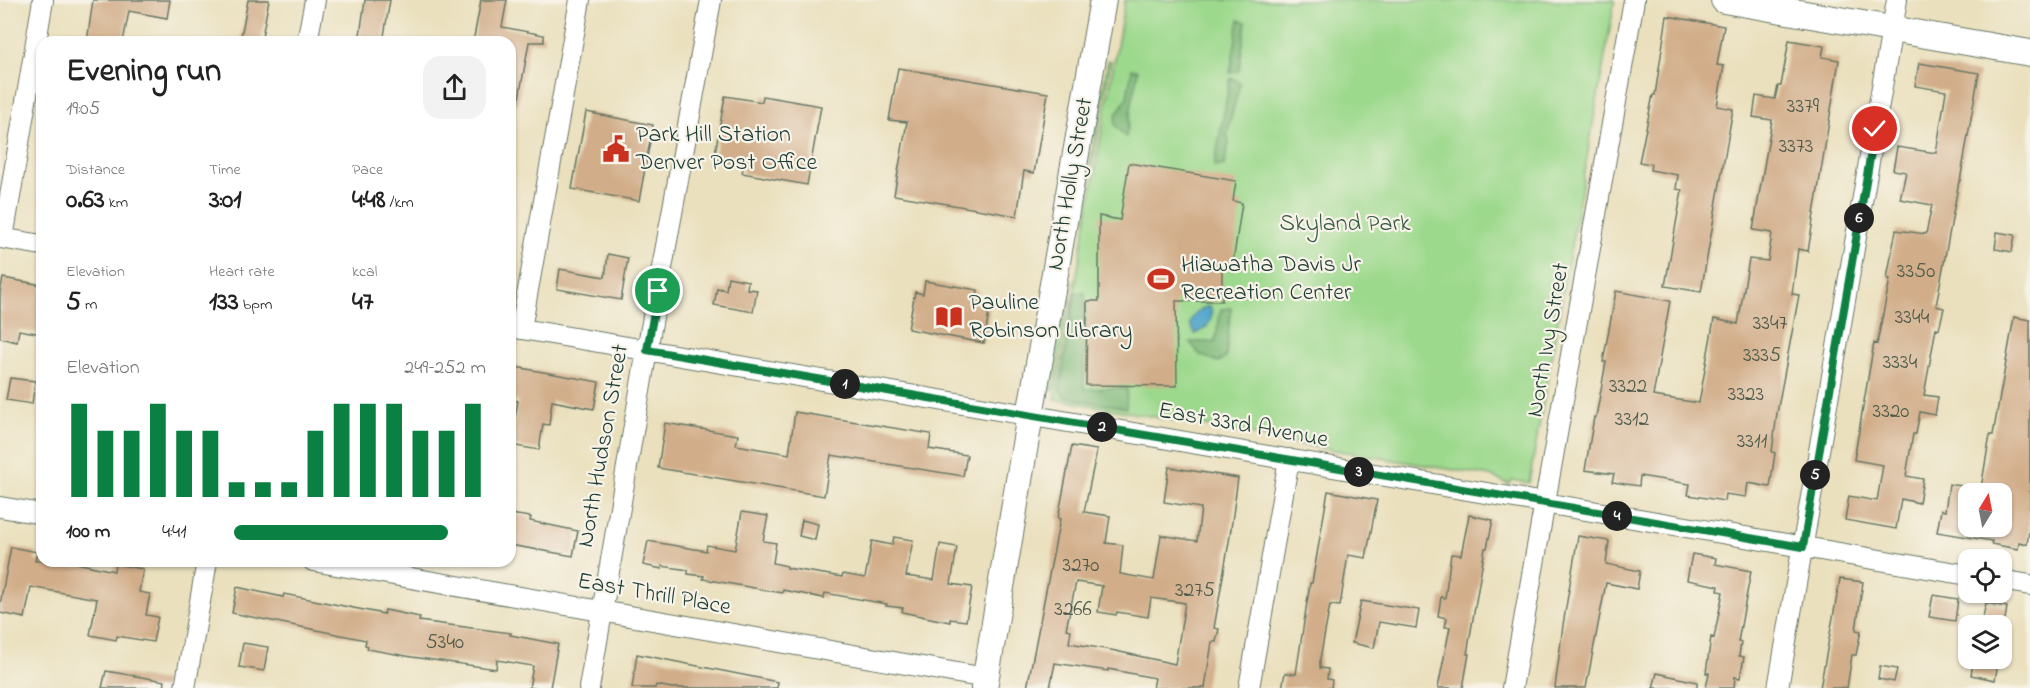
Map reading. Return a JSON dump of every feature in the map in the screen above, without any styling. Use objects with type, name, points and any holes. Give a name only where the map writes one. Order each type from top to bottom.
[{"type":"street","points":[[37,36],[43,0]]},
{"type":"street","points":[[308,36],[315,0]]},
{"type":"street","points":[[516,328],[580,0]]},
{"type":"street","name":"North Hudson Street","points":[[589,688],[647,350],[711,0]]},
{"type":"street","name":"North Holly Street","points":[[985,683],[1103,0]]},
{"type":"street","name":"North Ivy Street","points":[[1512,688],[1634,0]]},
{"type":"street","points":[[1724,0],[2030,53]]},
{"type":"street","points":[[1778,688],[1897,0]]},
{"type":"street","points":[[36,40],[1,238],[36,244]]},
{"type":"street","name":"East 33rd Avenue","points":[[516,328],[1958,573]]},
{"type":"street","points":[[1249,688],[1289,459]]},
{"type":"street","points":[[0,507],[36,513]]},
{"type":"street","points":[[185,688],[206,567]]},
{"type":"street","name":"East Thrill Place","points":[[347,567],[985,683]]},
{"type":"street","points":[[2012,582],[2030,585]]},
{"type":"green space","name":"Skyland Park","points":[[1125,0],[1615,0],[1529,483],[1512,480],[1509,484],[1490,476],[1279,441],[1055,399]]},
{"type":"green space","points":[[1239,20],[1246,22],[1239,71],[1230,73]]},
{"type":"green space","points":[[1108,60],[1111,61],[1087,196],[1084,196]]},
{"type":"green space","points":[[1132,69],[1138,70],[1126,137],[1115,125],[1116,115],[1127,98]]},
{"type":"green space","points":[[1233,78],[1240,83],[1227,133],[1229,144],[1224,165],[1214,167],[1230,80]]},
{"type":"green space","points":[[1068,283],[1072,283],[1054,390],[1050,389]]},
{"type":"green space","points":[[1075,292],[1085,293],[1084,389],[1127,388],[1126,408],[1065,397],[1060,390]]},
{"type":"green space","points":[[1231,308],[1226,358],[1218,362],[1200,355],[1190,342],[1215,342],[1221,309]]},
{"type":"water","points":[[1210,306],[1211,320],[1203,330],[1195,334],[1190,324],[1193,317],[1200,310]]},
{"type":"building","points":[[93,0],[170,0],[167,18],[129,11],[124,36],[88,36]]},
{"type":"building","points":[[248,0],[269,0],[262,36],[241,36]]},
{"type":"building","points":[[365,0],[390,0],[384,36],[360,36]]},
{"type":"building","points":[[481,0],[507,0],[502,27],[544,35],[544,42],[529,42],[518,104],[516,104],[516,36],[474,36]]},
{"type":"building","points":[[1667,16],[1724,26],[1717,65],[1724,66],[1717,106],[1733,109],[1701,292],[1665,286],[1682,190],[1676,189],[1678,175],[1650,170],[1651,164],[1639,162],[1653,95],[1655,95]]},
{"type":"building","points":[[1789,40],[1824,46],[1822,57],[1839,60],[1808,251],[1798,249],[1792,294],[1799,295],[1777,413],[1770,487],[1748,483],[1746,497],[1725,494],[1724,501],[1688,495],[1690,484],[1640,476],[1639,486],[1612,482],[1614,474],[1585,470],[1606,362],[1603,362],[1616,291],[1670,301],[1653,396],[1699,403],[1714,319],[1738,324],[1749,259],[1768,261],[1772,233],[1753,230],[1772,120],[1753,117],[1756,96],[1775,99],[1778,86],[1781,86]]},
{"type":"building","points":[[1919,63],[1979,73],[1936,306],[1944,308],[1939,329],[1936,328],[1924,395],[1938,397],[1935,415],[1920,412],[1916,434],[1913,434],[1906,476],[1923,479],[1919,503],[1901,499],[1896,529],[1845,520],[1849,496],[1877,501],[1883,465],[1854,460],[1874,343],[1877,344],[1890,279],[1887,278],[1896,230],[1926,234],[1932,205],[1900,199],[1906,172],[1893,170],[1897,147],[1936,153],[1946,91],[1915,86]]},
{"type":"building","points":[[898,68],[1048,93],[1034,173],[1024,171],[1017,216],[894,195],[907,122],[889,120]]},
{"type":"building","points":[[725,96],[762,102],[763,96],[821,106],[807,185],[742,173],[744,164],[714,159]]},
{"type":"building","points":[[586,112],[653,125],[639,201],[572,189]]},
{"type":"building","name":"Hiawatha Davis Jr Recreation Center","points":[[1129,163],[1236,181],[1233,201],[1242,203],[1232,269],[1222,267],[1222,301],[1176,301],[1177,386],[1086,385],[1087,301],[1099,301],[1099,216],[1120,220]]},
{"type":"building","points":[[1997,232],[2015,235],[2012,252],[1995,249]]},
{"type":"building","points":[[608,254],[628,258],[621,300],[557,289],[560,269],[605,277]]},
{"type":"building","points":[[728,277],[748,281],[747,289],[757,290],[753,312],[714,305],[717,288],[726,290]]},
{"type":"building","points":[[3,278],[36,284],[36,333],[19,330],[17,342],[0,338],[0,292]]},
{"type":"building","name":"Pauline Robinson Library","points":[[925,281],[978,290],[976,303],[990,306],[984,343],[908,329],[915,292],[923,294]]},
{"type":"building","points":[[2014,317],[2030,320],[2030,524],[2027,544],[2019,542],[2018,549],[1968,537],[2012,537],[2012,483],[1982,483],[1990,435],[1993,435]]},
{"type":"building","points":[[516,367],[599,382],[594,409],[552,401],[549,425],[543,424],[539,450],[516,446],[518,401],[516,401]]},
{"type":"building","points":[[10,378],[35,381],[32,404],[6,400]]},
{"type":"building","points":[[795,412],[931,434],[929,449],[967,455],[963,476],[831,455],[824,496],[658,468],[665,423],[738,435],[736,445],[789,454]]},
{"type":"building","points":[[1072,446],[1097,450],[1084,512],[1110,516],[1106,543],[1123,545],[1120,574],[1154,580],[1161,535],[1197,541],[1201,508],[1164,502],[1169,467],[1238,478],[1214,628],[1219,629],[1216,642],[1212,642],[1205,688],[1153,688],[1155,678],[1108,669],[1108,671],[1055,663],[1050,688],[1027,688],[1060,519],[1058,518]],"holes":[[[1076,582],[1102,586],[1098,612],[1116,615],[1117,612],[1148,617],[1151,598],[1185,603],[1175,664],[1069,643],[1071,630],[1066,629]]]},
{"type":"building","points":[[1949,484],[1958,485],[1958,535],[1937,532],[1941,510],[1945,511]]},
{"type":"building","points":[[1328,491],[1377,500],[1366,558],[1348,555],[1340,606],[1330,605],[1320,668],[1328,669],[1327,679],[1332,680],[1331,688],[1282,688],[1285,673],[1296,674],[1310,583],[1312,583]]},
{"type":"building","points":[[742,512],[768,516],[763,541],[776,543],[773,563],[787,566],[787,568],[842,577],[843,574],[865,578],[872,541],[892,545],[894,537],[913,540],[906,576],[934,580],[940,544],[957,547],[951,584],[972,587],[966,621],[950,619],[950,622],[902,612],[903,608],[886,606],[887,604],[825,593],[824,598],[783,590],[782,593],[703,579],[704,576],[688,574],[688,570],[662,566],[662,569],[643,565],[648,541],[706,551],[707,545],[735,550]]},
{"type":"building","points":[[516,515],[531,517],[530,521],[578,531],[573,556],[516,546]]},
{"type":"building","points":[[1469,515],[1493,520],[1487,548],[1485,548],[1463,688],[1438,688],[1450,627],[1445,627],[1447,618],[1438,616],[1441,597],[1445,598],[1451,554],[1461,555]]},
{"type":"building","points":[[802,520],[818,524],[815,540],[799,536]]},
{"type":"building","points":[[1578,536],[1609,541],[1606,564],[1640,571],[1637,589],[1606,583],[1586,688],[1555,688],[1563,625]]},
{"type":"building","points":[[11,547],[36,552],[36,567],[95,567],[114,571],[115,567],[143,569],[139,592],[150,594],[146,615],[158,617],[153,642],[117,636],[116,640],[90,635],[97,599],[31,587],[25,618],[0,613]]},
{"type":"building","points":[[1692,554],[1716,558],[1715,564],[1751,571],[1738,642],[1741,642],[1739,656],[1744,657],[1740,678],[1735,677],[1734,688],[1706,688],[1711,637],[1714,638],[1723,592],[1718,591],[1719,586],[1687,580]]},
{"type":"building","points":[[1840,579],[1863,582],[1856,630],[1861,631],[1856,655],[1852,655],[1847,688],[1820,688]]},
{"type":"building","points":[[237,587],[384,614],[385,610],[420,617],[419,621],[511,633],[510,635],[558,644],[550,688],[529,688],[533,666],[497,660],[496,669],[412,657],[367,649],[366,640],[232,613]]},
{"type":"building","points":[[1933,595],[1958,599],[1955,621],[1929,617]]},
{"type":"building","points":[[1361,601],[1419,610],[1416,628],[1379,622],[1374,648],[1352,643]]},
{"type":"building","points":[[1986,603],[2007,607],[2006,615],[1983,615]]},
{"type":"building","points":[[243,643],[268,647],[264,671],[239,667]]},
{"type":"building","points":[[637,654],[778,682],[777,688],[672,688],[656,685],[655,688],[632,688]]},
{"type":"building","points":[[1880,666],[1897,669],[1894,682],[1878,679]]},
{"type":"building","points":[[1972,669],[1997,669],[1995,680],[1971,675]]},
{"type":"building","points":[[106,671],[165,681],[164,688],[102,688]]},
{"type":"building","points":[[1657,673],[1697,682],[1697,688],[1653,688]]},
{"type":"place","name":"Park Hill Station Denver Post Office","points":[[616,149]]},
{"type":"place","name":"Hiawatha Davis Jr Recreation Center","points":[[1161,279]]},
{"type":"place","name":"Pauline Robinson Library","points":[[949,317]]},
{"type":"route","points":[[658,291],[647,350],[1803,547],[1875,129]]}]
